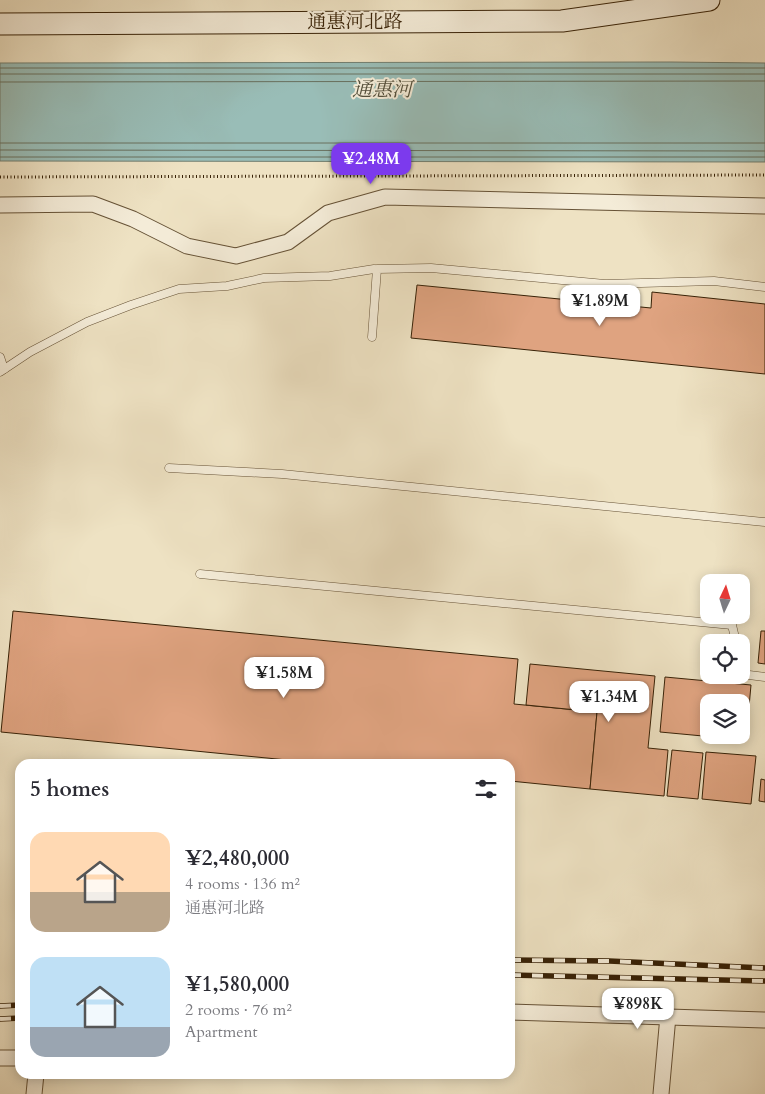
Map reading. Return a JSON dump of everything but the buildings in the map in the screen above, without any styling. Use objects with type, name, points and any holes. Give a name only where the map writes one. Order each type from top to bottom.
[{"type":"street","name":"通惠河北路","points":[[0,24],[562,21],[709,0]]},
{"type":"street","points":[[0,204],[92,204],[133,219],[187,246],[236,256],[288,242],[328,214],[385,197],[765,206]]},
{"type":"street","points":[[515,1012],[765,1020]]},
{"type":"street","points":[[661,1094],[668,1016]]},
{"type":"street","points":[[0,1058],[15,1058]]},
{"type":"street","points":[[34,1094],[36,1079]]},
{"type":"lane","points":[[372,337],[377,269],[431,268],[606,284],[714,281],[765,287]]},
{"type":"lane","points":[[0,357],[2,371],[30,352],[87,322],[179,289],[227,286],[264,278],[330,276],[374,269]]},
{"type":"lane","points":[[169,468],[282,474],[765,522]]},
{"type":"lane","points":[[200,574],[732,625],[734,634]]},
{"type":"lane","points":[[750,675],[765,677]]},
{"type":"path","points":[[0,177],[765,175]]},
{"type":"water","name":"通惠河","points":[[0,63],[765,63],[765,162],[0,161]]},
{"type":"railway","points":[[515,960],[609,961],[765,968]]},
{"type":"railway","points":[[515,975],[765,981]]},
{"type":"railway","points":[[0,1006],[15,1005]]},
{"type":"railway","points":[[0,1019],[15,1018]]}]
